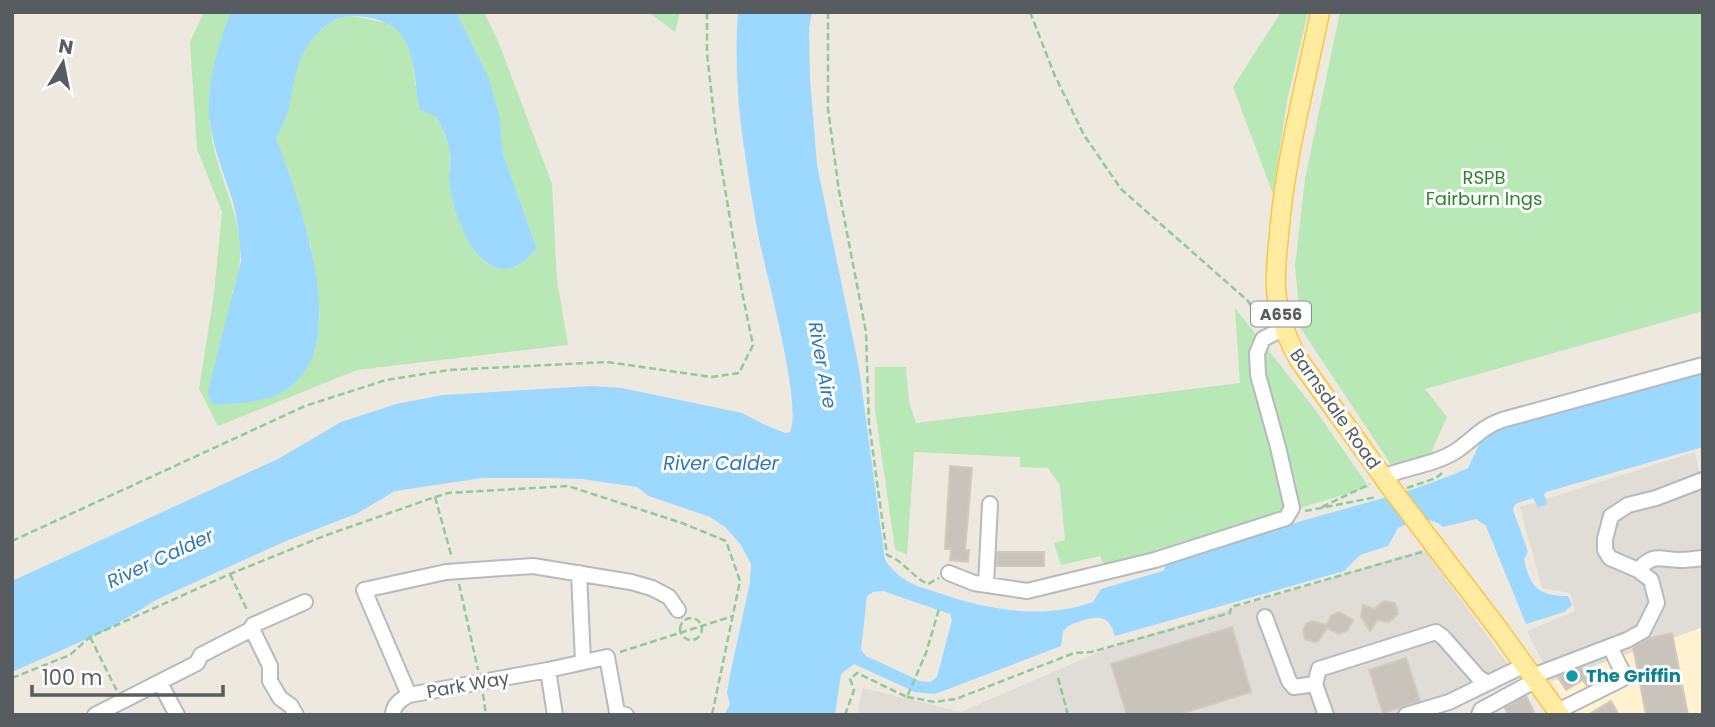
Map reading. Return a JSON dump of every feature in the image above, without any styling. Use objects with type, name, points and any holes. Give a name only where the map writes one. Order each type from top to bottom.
[{"type":"main road","name":"Barnsdale Road","points":[[1320,12],[1294,125],[1280,221],[1277,331],[1393,488],[1425,545],[1531,674]]},
{"type":"main road","name":"A656","points":[[1531,674],[1559,713]]},
{"type":"street","points":[[949,573],[960,579],[1027,591],[1155,560],[1286,518],[1292,508],[1289,489],[1258,375],[1257,353],[1263,340],[1277,331]]},
{"type":"street","points":[[1393,488],[1457,450],[1485,426],[1703,365]]},
{"type":"street","points":[[1406,715],[1449,702],[1487,683],[1531,674],[1627,640],[1643,631],[1657,603],[1651,580],[1638,570],[1610,558],[1605,550],[1611,516],[1628,505],[1656,498],[1703,480]]},
{"type":"street","points":[[986,585],[990,505]]},
{"type":"street","points":[[1638,570],[1648,560],[1657,557],[1677,560],[1703,558]]},
{"type":"street","points":[[409,695],[365,590],[456,571],[533,566],[652,588],[669,597],[678,610]]},
{"type":"street","points":[[579,573],[583,662]]},
{"type":"street","points":[[95,715],[197,663],[201,655],[252,627],[305,602]]},
{"type":"street","points":[[1265,617],[1289,681],[1294,687],[1315,684]]},
{"type":"street","points":[[252,627],[270,666],[270,681],[280,698],[292,706],[296,715]]},
{"type":"street","points":[[1326,715],[1315,684],[1319,669],[1436,632],[1478,677],[1487,683]]},
{"type":"street","points":[[1559,713],[1622,679],[1624,676],[1614,655]]},
{"type":"street","points":[[607,657],[617,712],[625,715]]},
{"type":"street","name":"Park Way","points":[[377,715],[393,712],[399,701],[409,695],[607,657]]},
{"type":"street","points":[[548,670],[555,715]]},
{"type":"street","points":[[1479,715],[1481,710],[1531,674]]},
{"type":"street","points":[[160,683],[177,715]]},
{"type":"path","points":[[12,541],[304,406],[386,380],[449,370],[607,362],[712,377],[739,373],[753,345],[741,292],[716,134],[707,52],[707,12]]},
{"type":"path","points":[[828,12],[828,109],[839,191],[866,332],[869,424],[887,555],[894,557],[918,580],[928,584],[949,573]]},
{"type":"path","points":[[1030,12],[1055,76],[1084,135],[1121,189],[1248,301],[1277,331]]},
{"type":"path","points":[[1316,509],[1393,488]]},
{"type":"path","points":[[1289,514],[1393,488]]},
{"type":"path","points":[[435,497],[456,571],[486,715]]},
{"type":"path","points":[[845,715],[854,690],[850,679],[857,673],[907,697],[935,702],[956,699],[1074,653],[1091,652],[1230,613],[1231,607],[1425,545]]},
{"type":"path","points":[[230,575],[252,627]]},
{"type":"path","points":[[907,697],[917,676],[939,609]]},
{"type":"path","points":[[607,657],[733,616]]},
{"type":"path","points":[[688,618],[698,620],[701,633],[692,640],[680,633],[682,622],[688,618]]},
{"type":"path","points":[[12,678],[70,655],[90,637],[122,702]]},
{"type":"path","points":[[1058,678],[1068,715]]},
{"type":"shaded area","points":[[1695,452],[1699,471],[1703,471],[1703,627],[1552,681],[1527,631],[1575,611],[1570,593],[1542,588],[1520,507]]},
{"type":"shaded area","points":[[1424,549],[1517,677],[1459,705],[1428,715],[857,715],[863,688],[961,712],[1115,645]]},
{"type":"shaded area","points":[[1703,627],[1703,715],[1572,715],[1552,681]]},
{"type":"green space","points":[[204,12],[230,12],[220,52],[210,120],[213,146],[238,228],[239,270],[232,293],[292,386],[306,368],[316,345],[320,316],[311,246],[276,137],[299,60],[311,39],[336,17],[352,16],[388,23],[405,37],[413,60],[415,84],[437,117],[450,148],[449,181],[461,226],[474,250],[486,263],[502,268],[517,266],[537,249],[503,154],[500,118],[456,12],[484,12],[498,41],[552,184],[557,280],[568,345],[357,370],[218,426],[199,389],[214,294],[222,212],[197,149],[190,42]]},
{"type":"green space","points":[[648,12],[680,12],[675,32]]},
{"type":"green space","points":[[1281,12],[1308,12],[1287,101],[1273,194],[1233,87]]},
{"type":"green space","name":"RSPB Fairburn Ings","points":[[1340,12],[1703,12],[1703,311],[1425,389],[1447,417],[1431,453],[1392,466],[1301,329],[1295,266],[1305,179]]},
{"type":"green space","points":[[1235,308],[1314,408],[1369,487],[1105,568],[1100,556],[1061,565],[1054,543],[1065,540],[1060,485],[1048,468],[1020,467],[1020,457],[914,452],[907,555],[895,549],[875,410],[875,367],[906,367],[909,402],[916,423],[1240,383]]},
{"type":"water","points":[[230,12],[456,12],[489,79],[500,118],[503,154],[537,249],[519,265],[501,268],[489,264],[477,254],[460,224],[455,208],[449,179],[450,151],[445,136],[437,117],[420,110],[414,67],[405,41],[398,31],[387,23],[357,16],[339,18],[322,29],[302,56],[288,111],[276,137],[296,194],[314,266],[319,303],[318,336],[309,365],[290,387],[273,396],[212,405],[208,391],[241,261],[235,209],[214,144],[209,109],[214,67]]},
{"type":"water","points":[[738,12],[812,12],[809,28],[810,79],[817,165],[859,368],[885,560],[898,575],[916,585],[977,604],[1016,611],[1055,611],[1093,602],[1101,589],[1163,571],[1167,564],[1305,520],[1408,491],[1468,468],[1485,432],[1703,371],[1703,447],[1546,492],[1544,494],[1547,504],[1538,507],[1533,498],[1515,504],[1513,510],[1528,552],[1524,559],[1529,577],[1542,592],[1568,596],[1572,605],[1564,612],[1526,624],[1486,526],[1476,519],[1443,527],[1432,521],[1422,520],[1398,528],[1388,546],[1360,555],[1344,571],[1115,636],[1111,625],[1104,619],[1084,620],[1063,631],[1061,646],[935,694],[915,692],[854,664],[841,674],[835,715],[724,715],[730,704],[727,693],[750,582],[751,564],[741,545],[725,527],[710,517],[649,496],[637,487],[582,479],[482,478],[395,491],[358,513],[286,541],[158,599],[105,631],[12,672],[12,581],[278,459],[341,422],[396,404],[443,395],[592,386],[622,388],[742,413],[785,433],[790,432],[793,418],[787,368],[758,234],[742,134],[737,73]],"holes":[[[883,591],[950,614],[952,620],[937,677],[930,682],[920,681],[866,656],[861,650],[867,596],[873,592]]]},
{"type":"building","points":[[950,466],[972,468],[965,550],[969,550],[968,562],[950,560],[951,549],[945,549]]},
{"type":"building","points":[[997,552],[1044,552],[1044,566],[997,566]]},
{"type":"building","points":[[1384,601],[1395,603],[1398,614],[1389,622],[1378,620],[1370,631],[1361,617],[1363,605],[1374,609]]},
{"type":"building","points":[[1339,612],[1353,620],[1347,631],[1339,634],[1327,628],[1318,641],[1305,639],[1303,630],[1307,623],[1313,621],[1326,625],[1331,616]]},
{"type":"building","points":[[1232,627],[1251,692],[1177,715],[1127,715],[1111,664]]},
{"type":"building","points":[[1672,633],[1688,715],[1646,715],[1633,647],[1650,638]]},
{"type":"building","points":[[1406,658],[1420,701],[1383,713],[1369,670]]},
{"type":"building","name":"The Griffin","points":[[1581,668],[1586,677],[1592,674],[1597,681],[1587,686],[1583,680],[1566,690],[1558,677]]},
{"type":"building","points":[[1526,696],[1534,712],[1528,715],[1508,715],[1505,708]]},
{"type":"building","points":[[1611,701],[1619,715],[1588,715]]},
{"type":"place","name":"The Griffin","points":[[1572,676]]},
{"type":"water label","name":"River Aire","points":[[823,365]]},
{"type":"water label","name":"River Calder","points":[[721,463]]},
{"type":"water label","name":"River Calder","points":[[160,558]]}]
